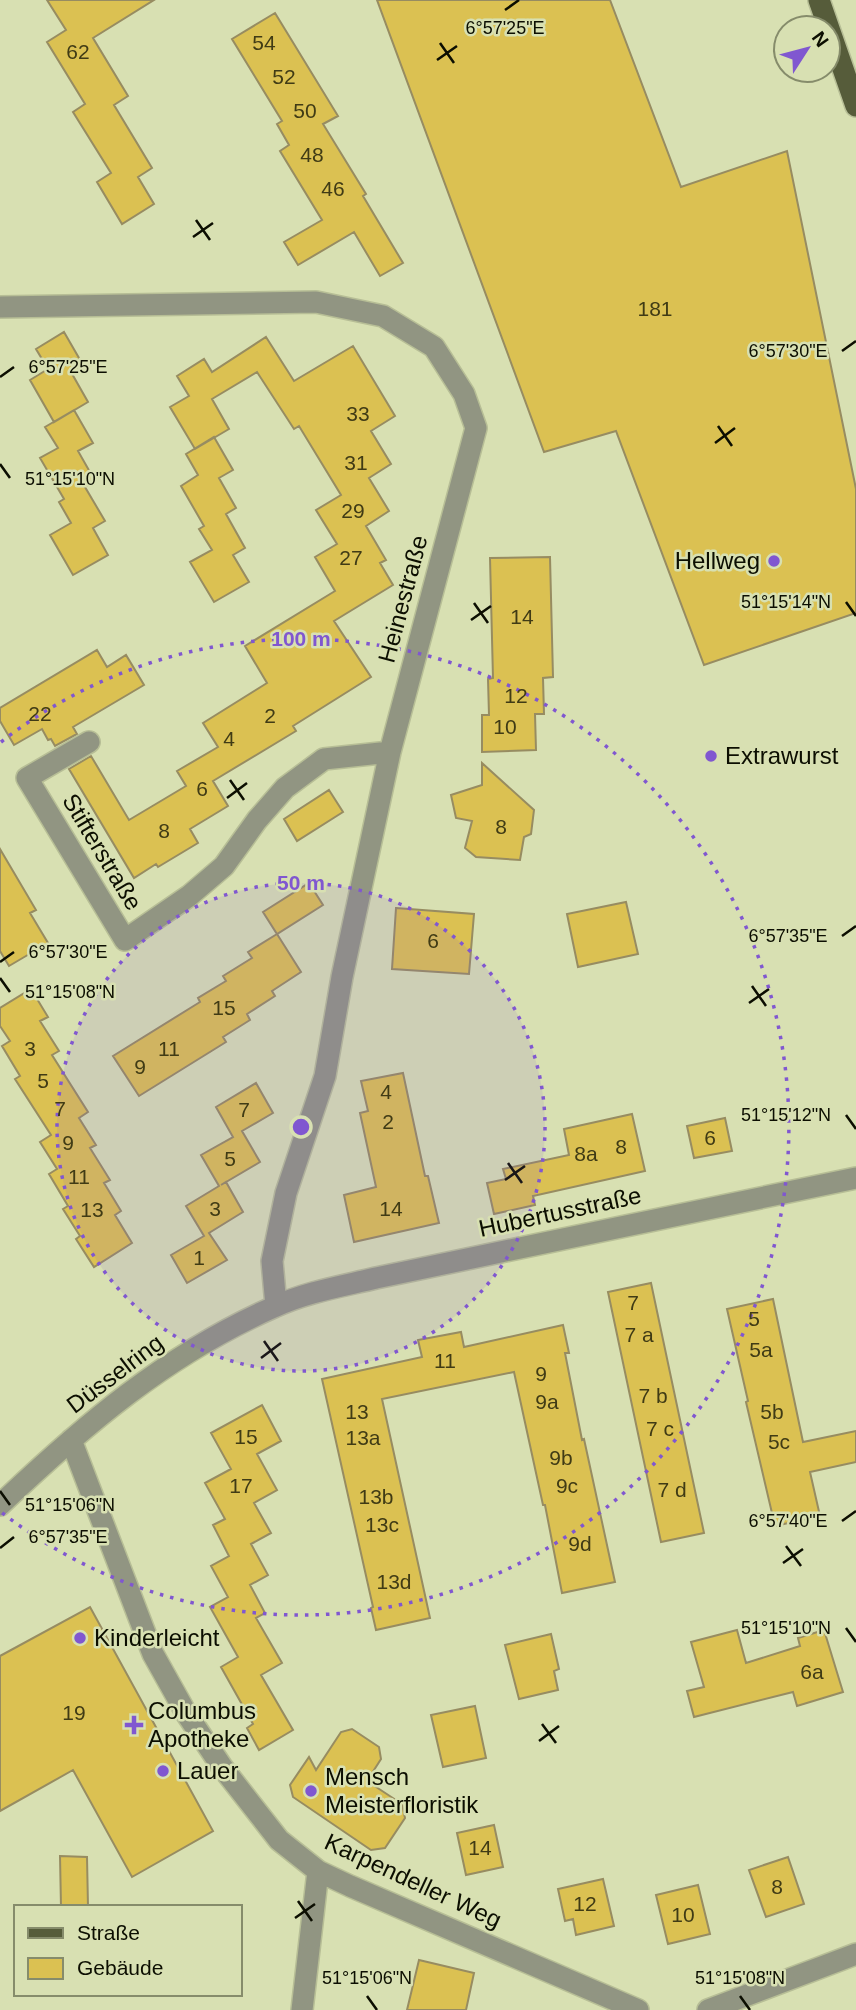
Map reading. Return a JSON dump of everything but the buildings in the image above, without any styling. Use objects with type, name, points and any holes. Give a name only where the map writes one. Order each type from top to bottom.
[{"type":"main road","points":[[818,0],[856,106]]},
{"type":"street","name":"Heinestraße","points":[[0,307],[316,302],[383,316],[433,346],[464,394],[476,428],[390,752],[342,977],[325,1076],[286,1193],[272,1261],[276,1306]]},
{"type":"street","name":"Stifterstraße","points":[[89,742],[27,778],[125,940],[189,896],[224,866],[257,820],[285,788],[324,759],[390,752]]},
{"type":"street","name":"Hubertusstraße","points":[[276,1306],[376,1278],[856,1178]]},
{"type":"street","name":"Düsselring","points":[[0,1505],[71,1440],[143,1381],[206,1341],[276,1306]]},
{"type":"street","name":"Karpendeller Weg","points":[[71,1440],[153,1654],[186,1713],[222,1767],[279,1840],[318,1871],[638,2010]]},
{"type":"street","points":[[302,2010],[318,1871]]},
{"type":"street","points":[[708,2010],[856,1954]]},
{"type":"place","name":"Hellweg","points":[[774,561]]},
{"type":"place","name":"Extrawurst","points":[[711,756]]},
{"type":"place","name":"Kinderleicht","points":[[80,1638]]},
{"type":"place","name":"Columbus Apotheke","points":[[134,1725]]},
{"type":"place","name":"Lauer","points":[[163,1771]]},
{"type":"place","name":"Mensch Meisterfloristik","points":[[311,1791]]}]
